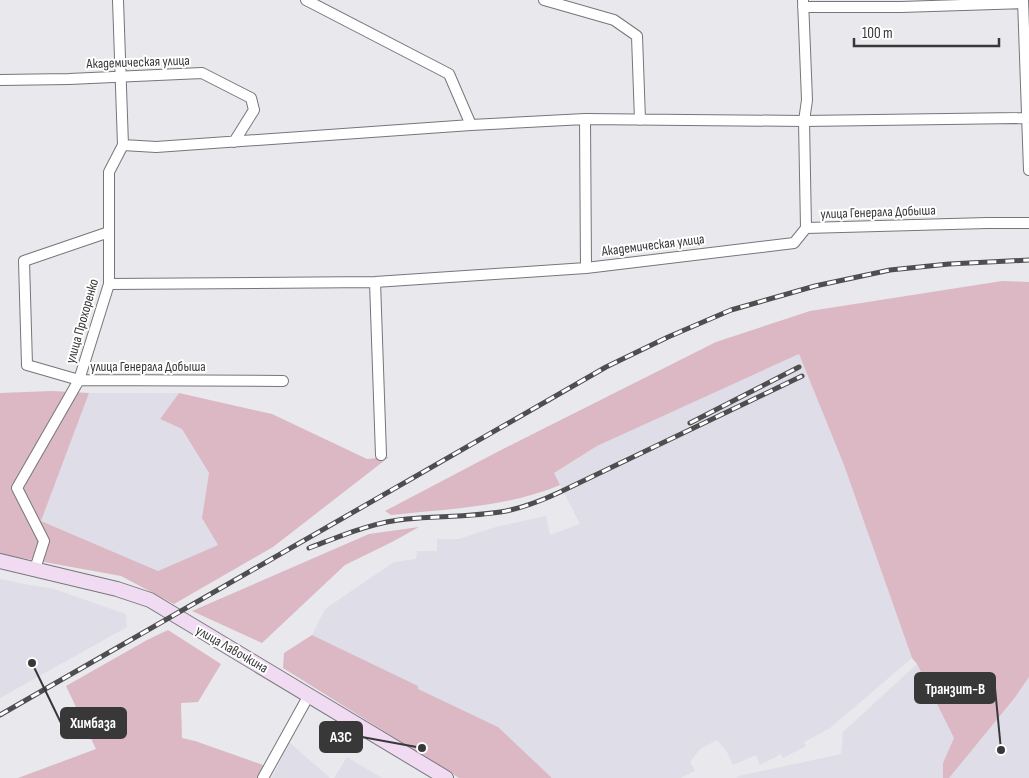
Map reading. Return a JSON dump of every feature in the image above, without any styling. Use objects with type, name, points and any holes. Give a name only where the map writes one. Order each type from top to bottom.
[{"type":"main road","name":"улица Лавочкина","points":[[0,561],[117,588],[150,600],[446,778]]},
{"type":"street","name":"улица Прохоренко","points":[[35,569],[44,541],[17,488],[78,380],[109,284],[110,172],[123,145],[118,0]]},
{"type":"street","points":[[306,0],[449,74],[472,125]]},
{"type":"street","points":[[544,0],[614,20],[637,36],[640,120]]},
{"type":"street","points":[[803,3],[901,6],[1023,2],[1029,170]]},
{"type":"street","name":"улица Генерала Добыша","points":[[803,3],[807,100],[804,121],[806,228],[987,222],[1029,223]]},
{"type":"street","name":"Академическая улица","points":[[0,80],[202,74],[251,98],[254,110],[234,142]]},
{"type":"street","points":[[123,145],[156,147],[585,119],[804,121],[1027,118]]},
{"type":"street","name":"Академическая улица","points":[[585,119],[586,268],[794,243],[806,228]]},
{"type":"street","name":"улица Генерала Добыша","points":[[109,232],[24,261],[27,364],[78,380],[283,381]]},
{"type":"street","points":[[109,284],[376,282],[586,268]]},
{"type":"street","points":[[376,282],[381,455]]},
{"type":"street","points":[[264,778],[309,695]]},
{"type":"shaded area","points":[[1002,281],[1029,282],[1029,677],[1014,699],[949,778],[943,778],[943,763],[954,738],[917,664],[912,658],[844,465],[799,354],[597,446],[554,473],[560,485],[498,503],[391,515],[385,511],[501,450],[716,342],[810,311]]},
{"type":"shaded area","points":[[799,354],[844,465],[912,658],[830,728],[804,742],[806,746],[783,758],[781,754],[760,765],[756,755],[733,765],[727,752],[717,740],[700,749],[690,762],[695,771],[680,778],[552,778],[498,727],[417,689],[418,686],[312,635],[325,609],[394,562],[416,559],[417,551],[437,551],[437,539],[459,539],[496,527],[546,516],[550,535],[580,524],[554,473],[597,446]]},
{"type":"shaded area","points":[[52,391],[89,393],[41,521],[158,571],[218,545],[202,518],[209,473],[182,429],[160,419],[179,393],[272,414],[367,459],[389,457],[273,547],[174,604],[121,576],[0,554],[0,393]]},
{"type":"shaded area","points":[[89,393],[179,393],[160,419],[182,429],[209,473],[202,518],[218,545],[158,571],[41,521]]},
{"type":"shaded area","points":[[419,527],[345,565],[262,643],[192,611],[369,534]]},
{"type":"shaded area","points":[[0,579],[51,588],[126,614],[127,627],[0,698]]},
{"type":"shaded area","points":[[168,630],[221,664],[198,702],[181,703],[182,738],[266,766],[258,778],[18,778],[96,749],[66,686]]},
{"type":"shaded area","points":[[312,635],[498,727],[552,778],[459,778],[283,668],[284,653]]},
{"type":"shaded area","points":[[917,664],[954,738],[943,763],[943,778],[736,778],[841,754],[843,732]]},
{"type":"shaded area","points":[[1029,677],[1029,778],[949,778],[1014,700]]},
{"type":"shaded area","points":[[289,742],[330,778],[272,778]]},
{"type":"shaded area","points":[[347,757],[382,778],[334,778]]},
{"type":"railway","points":[[0,715],[606,367],[668,337],[731,310],[815,286],[890,270],[949,264],[1029,260]]},
{"type":"railway","points":[[690,423],[799,367]]},
{"type":"railway","points":[[309,548],[382,523],[407,519],[494,513],[534,503],[802,376]]},
{"type":"place","name":"Химбаза","points":[[32,663]]},
{"type":"place","name":"АЗС","points":[[422,748]]},
{"type":"place","name":"Транзит-B","points":[[1001,750]]}]
